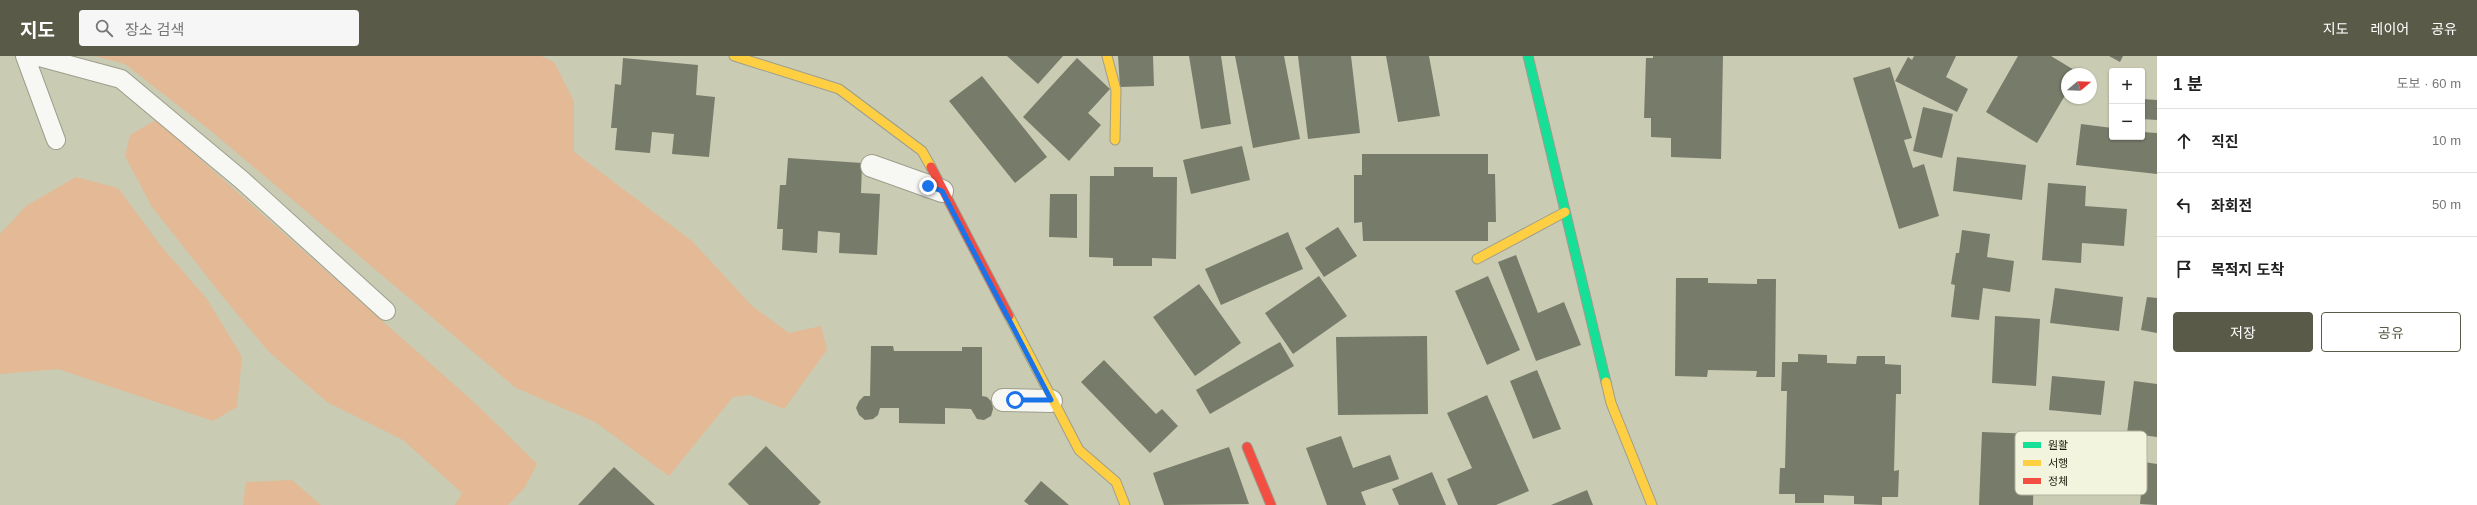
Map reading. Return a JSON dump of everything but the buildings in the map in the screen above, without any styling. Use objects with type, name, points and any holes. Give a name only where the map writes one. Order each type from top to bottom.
[{"type":"street","points":[[734,56],[839,89],[922,151],[1051,400],[1079,450],[1116,482],[1125,505]]},
{"type":"street","points":[[1107,56],[1116,90],[1115,140]]},
{"type":"street","points":[[1528,56],[1612,403],[1652,505]]},
{"type":"street","points":[[872,166],[942,191]]},
{"type":"street","points":[[1477,258],[1566,212]]},
{"type":"street","points":[[1002,400],[1051,400]]},
{"type":"street","points":[[1247,447],[1271,505]]},
{"type":"lane","points":[[25,56],[56,140]]},
{"type":"lane","points":[[36,56],[121,79],[243,181],[386,310]]},
{"type":"shaded area","points":[[95,56],[541,56],[554,62],[574,101],[574,152],[692,241],[752,306],[789,333],[821,326],[827,350],[784,409],[750,395],[733,397],[669,476],[595,422],[516,388],[211,131],[125,64]]},
{"type":"shaded area","points":[[156,120],[476,404],[537,464],[525,487],[508,505],[455,505],[462,493],[403,440],[327,402],[269,352],[152,207],[125,156],[130,135]]},
{"type":"shaded area","points":[[76,177],[118,188],[160,245],[207,299],[242,357],[237,407],[213,421],[58,369],[0,374],[0,234],[26,206]]},
{"type":"shaded area","points":[[292,480],[321,505],[243,505],[246,482]]},
{"type":"traffic: fast","points":[[1528,56],[1606,382]]},
{"type":"traffic: slow","points":[[734,56],[839,89],[922,151],[931,167]]},
{"type":"traffic: slow","points":[[1107,56],[1116,90],[1115,140]]},
{"type":"traffic: slow","points":[[1477,259],[1565,212]]},
{"type":"traffic: slow","points":[[1009,316],[1079,450],[1116,482],[1125,505]]},
{"type":"traffic: slow","points":[[1606,382],[1611,403],[1652,505]]},
{"type":"traffic: jam","points":[[931,167],[1009,316]]},
{"type":"traffic: jam","points":[[1247,447],[1271,505]]},
{"type":"route","points":[[928,186],[942,191],[1051,400],[1015,400]]}]
